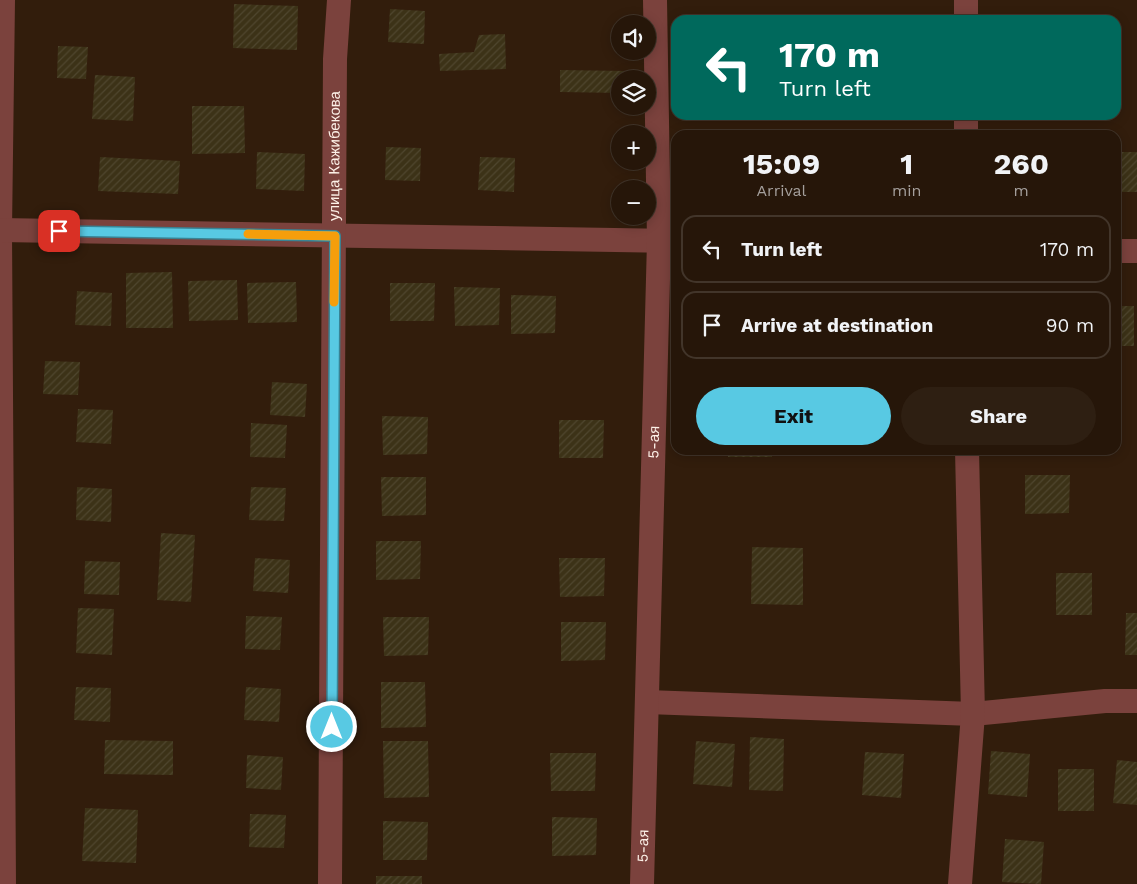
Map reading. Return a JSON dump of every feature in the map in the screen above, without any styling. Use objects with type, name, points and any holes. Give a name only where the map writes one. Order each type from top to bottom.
[{"type":"street","points":[[3,0],[0,230],[4,884]]},
{"type":"street","name":"улица Кажибекова","points":[[330,884],[335,59],[338,0]]},
{"type":"street","name":"5-ая","points":[[642,884],[647,702],[667,241],[655,0]]},
{"type":"street","points":[[966,0],[966,15]]},
{"type":"street","points":[[0,230],[667,241]]},
{"type":"street","points":[[1121,251],[1137,251]]},
{"type":"street","points":[[960,884],[973,714],[967,455]]},
{"type":"street","points":[[647,702],[973,714],[1105,701],[1137,701]]},
{"type":"building","points":[[234,4],[298,6],[297,50],[233,48]]},
{"type":"building","points":[[390,9],[425,11],[424,44],[388,42]]},
{"type":"building","points":[[505,34],[506,69],[440,71],[439,54],[474,52],[479,35]]},
{"type":"building","points":[[58,46],[88,47],[86,79],[57,78]]},
{"type":"building","points":[[560,70],[611,71],[611,93],[560,92]]},
{"type":"building","points":[[95,75],[135,77],[133,121],[92,119]]},
{"type":"building","points":[[192,106],[244,106],[245,153],[192,154]]},
{"type":"building","points":[[386,147],[421,148],[420,181],[385,180]]},
{"type":"building","points":[[257,152],[305,154],[304,191],[256,189]]},
{"type":"building","points":[[1121,152],[1137,152],[1137,192],[1121,192]]},
{"type":"building","points":[[100,157],[180,161],[178,194],[98,191]]},
{"type":"building","points":[[480,157],[515,158],[514,192],[478,190]]},
{"type":"building","points":[[172,272],[173,328],[126,328],[126,273]]},
{"type":"building","points":[[237,280],[238,320],[189,321],[188,281]]},
{"type":"building","points":[[296,282],[297,322],[248,323],[247,283]]},
{"type":"building","points":[[390,283],[435,283],[434,321],[390,321]]},
{"type":"building","points":[[454,287],[500,288],[499,325],[455,326]]},
{"type":"building","points":[[77,291],[112,293],[111,326],[75,325]]},
{"type":"building","points":[[511,295],[556,296],[555,333],[511,334]]},
{"type":"building","points":[[1121,306],[1134,306],[1134,346],[1121,346]]},
{"type":"building","points":[[45,361],[80,362],[78,395],[43,394]]},
{"type":"building","points":[[272,382],[307,384],[305,417],[270,415]]},
{"type":"building","points":[[78,409],[113,410],[111,444],[76,442]]},
{"type":"building","points":[[382,416],[428,417],[427,454],[383,455]]},
{"type":"building","points":[[559,420],[604,420],[603,458],[559,458]]},
{"type":"building","points":[[251,423],[287,425],[285,458],[250,457]]},
{"type":"building","points":[[728,455],[772,455],[772,457],[728,457]]},
{"type":"building","points":[[1025,475],[1070,475],[1069,513],[1025,514]]},
{"type":"building","points":[[381,477],[426,477],[426,515],[382,516]]},
{"type":"building","points":[[77,487],[112,489],[111,522],[76,520]]},
{"type":"building","points":[[251,487],[286,488],[284,521],[249,520]]},
{"type":"building","points":[[161,533],[195,535],[191,602],[157,600]]},
{"type":"building","points":[[376,541],[421,541],[420,579],[376,580]]},
{"type":"building","points":[[752,547],[803,548],[803,605],[751,604]]},
{"type":"building","points":[[255,558],[290,560],[288,593],[253,591]]},
{"type":"building","points":[[559,558],[605,558],[604,596],[560,597]]},
{"type":"building","points":[[85,561],[120,562],[119,595],[84,594]]},
{"type":"building","points":[[1056,573],[1092,573],[1092,615],[1056,615]]},
{"type":"building","points":[[78,608],[114,609],[112,655],[76,653]]},
{"type":"building","points":[[1126,613],[1137,613],[1137,655],[1125,655]]},
{"type":"building","points":[[246,616],[282,617],[280,650],[245,649]]},
{"type":"building","points":[[383,617],[429,617],[428,655],[384,656]]},
{"type":"building","points":[[561,622],[606,622],[605,660],[561,661]]},
{"type":"building","points":[[381,682],[425,682],[426,727],[381,728]]},
{"type":"building","points":[[76,687],[111,688],[110,722],[74,720]]},
{"type":"building","points":[[246,687],[281,689],[279,722],[244,720]]},
{"type":"building","points":[[750,737],[784,739],[783,791],[749,790]]},
{"type":"building","points":[[105,740],[173,741],[173,775],[104,774]]},
{"type":"building","points":[[383,741],[428,741],[429,797],[384,798]]},
{"type":"building","points":[[696,741],[735,744],[732,787],[693,784]]},
{"type":"building","points":[[991,751],[1030,754],[1027,797],[988,794]]},
{"type":"building","points":[[865,752],[904,754],[901,798],[862,795]]},
{"type":"building","points":[[550,753],[596,753],[595,791],[551,791]]},
{"type":"building","points":[[247,755],[283,757],[281,790],[246,788]]},
{"type":"building","points":[[1117,760],[1137,762],[1137,805],[1113,803]]},
{"type":"building","points":[[1058,769],[1094,769],[1094,811],[1058,811]]},
{"type":"building","points":[[85,808],[138,810],[136,863],[82,861]]},
{"type":"building","points":[[250,814],[286,815],[284,848],[249,847]]},
{"type":"building","points":[[552,817],[597,818],[596,855],[552,856]]},
{"type":"building","points":[[383,821],[428,822],[427,860],[383,860]]},
{"type":"building","points":[[1005,839],[1044,842],[1041,884],[1002,882]]},
{"type":"building","points":[[376,876],[422,876],[422,884],[376,884]]},
{"type":"slow traffic","points":[[248,234],[335,236],[334,302]]},
{"type":"route","points":[[59,231],[335,236],[332,727]]}]
